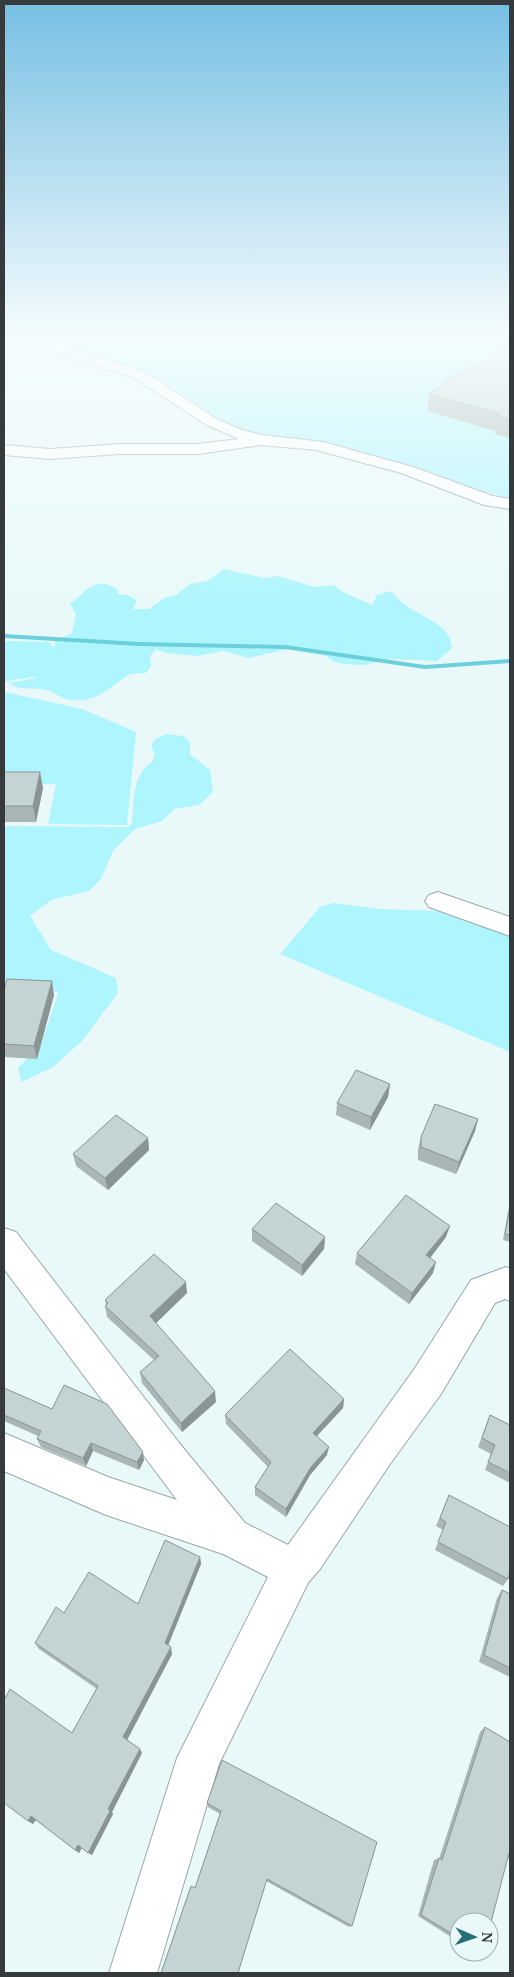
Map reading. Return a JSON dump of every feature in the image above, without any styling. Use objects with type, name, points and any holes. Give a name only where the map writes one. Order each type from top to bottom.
[{"type":"street","points":[[221,426],[236,433],[261,440],[317,445],[407,470],[490,501],[510,504]]},
{"type":"street","points":[[4,450],[50,454],[119,450],[198,449],[261,440]]},
{"type":"street","points":[[438,901],[510,927]]},
{"type":"street","points":[[4,1243],[132,1412],[231,1537]]},
{"type":"street","points":[[133,1973],[200,1758],[294,1569],[306,1555],[377,1451],[428,1382],[483,1291],[506,1284],[510,1285]]},
{"type":"street","points":[[4,1452],[106,1496],[231,1537],[294,1569]]},
{"type":"shaded area","points":[[234,426],[510,426],[510,499],[423,469],[319,441],[260,435]]},
{"type":"shaded area","points":[[224,569],[264,578],[278,576],[314,587],[333,585],[343,592],[372,605],[377,595],[391,591],[403,604],[441,627],[450,640],[452,648],[437,661],[391,659],[363,665],[343,664],[332,661],[327,656],[288,649],[249,658],[223,651],[198,656],[165,653],[156,649],[150,656],[151,666],[146,673],[129,675],[102,694],[88,699],[67,699],[46,690],[22,688],[9,683],[36,678],[34,677],[6,681],[4,684],[4,641],[48,642],[55,648],[55,642],[72,633],[76,614],[70,604],[96,584],[109,585],[117,589],[118,594],[130,596],[137,601],[133,609],[149,609],[164,598],[176,595],[190,584],[207,581]]},
{"type":"shaded area","points":[[4,692],[82,709],[136,732],[127,825],[48,824],[56,784],[4,784]]},
{"type":"shaded area","points":[[166,734],[183,736],[190,742],[190,754],[210,770],[213,792],[199,805],[174,809],[162,821],[135,829],[113,851],[101,879],[89,891],[51,900],[30,916],[51,950],[116,978],[118,993],[82,1041],[53,1067],[22,1082],[18,1068],[41,1045],[58,993],[30,982],[16,983],[4,990],[4,826],[127,827],[132,824],[137,781],[145,767],[152,762],[155,754],[151,747],[154,740]]},
{"type":"shaded area","points":[[334,903],[379,909],[437,911],[510,936],[510,1052],[280,954],[320,907]]},
{"type":"building","points":[[4,772],[40,772],[33,806],[4,806]]},
{"type":"building","points":[[7,979],[52,981],[34,1046],[4,1044],[4,991]]},
{"type":"building","points":[[356,1070],[390,1084],[371,1117],[337,1103]]},
{"type":"building","points":[[435,1104],[478,1119],[459,1162],[421,1147],[421,1137]]},
{"type":"building","points":[[116,1115],[148,1138],[105,1178],[73,1154]]},
{"type":"building","points":[[406,1195],[450,1226],[426,1255],[436,1262],[412,1293],[357,1253]]},
{"type":"building","points":[[276,1203],[325,1237],[302,1265],[252,1229]]},
{"type":"building","points":[[510,1207],[510,1235],[505,1234]]},
{"type":"building","points":[[154,1254],[186,1282],[150,1316],[215,1391],[181,1423],[140,1372],[159,1356],[105,1306],[108,1303],[105,1300]]},
{"type":"building","points":[[290,1349],[344,1399],[313,1433],[329,1447],[311,1467],[286,1509],[255,1487],[271,1462],[225,1415]]},
{"type":"building","points":[[64,1385],[107,1404],[143,1452],[137,1462],[91,1443],[83,1458],[37,1439],[41,1431],[4,1415],[4,1388],[52,1409]]},
{"type":"building","points":[[490,1415],[510,1425],[510,1473],[488,1462],[495,1445],[482,1438]]},
{"type":"building","points":[[449,1495],[510,1527],[510,1571],[508,1579],[438,1542],[446,1522],[440,1518]]},
{"type":"building","points":[[165,1540],[200,1557],[165,1643],[171,1647],[123,1737],[140,1749],[108,1809],[110,1811],[88,1853],[78,1845],[75,1850],[31,1816],[28,1821],[4,1803],[4,1700],[10,1689],[72,1733],[98,1686],[35,1643],[56,1607],[64,1613],[89,1572],[138,1604]]},
{"type":"building","points":[[502,1590],[510,1594],[510,1668],[484,1655]]},
{"type":"building","points":[[485,1727],[510,1742],[510,1854],[494,1912],[449,1912],[449,1932],[421,1915],[439,1858],[442,1860]]},
{"type":"building","points":[[222,1760],[377,1842],[352,1926],[267,1879],[238,1973],[161,1973],[191,1886],[195,1888],[221,1811],[207,1803]]},
{"type":"waterway","points":[[4,636],[139,644],[285,647],[425,667],[510,661]]}]
